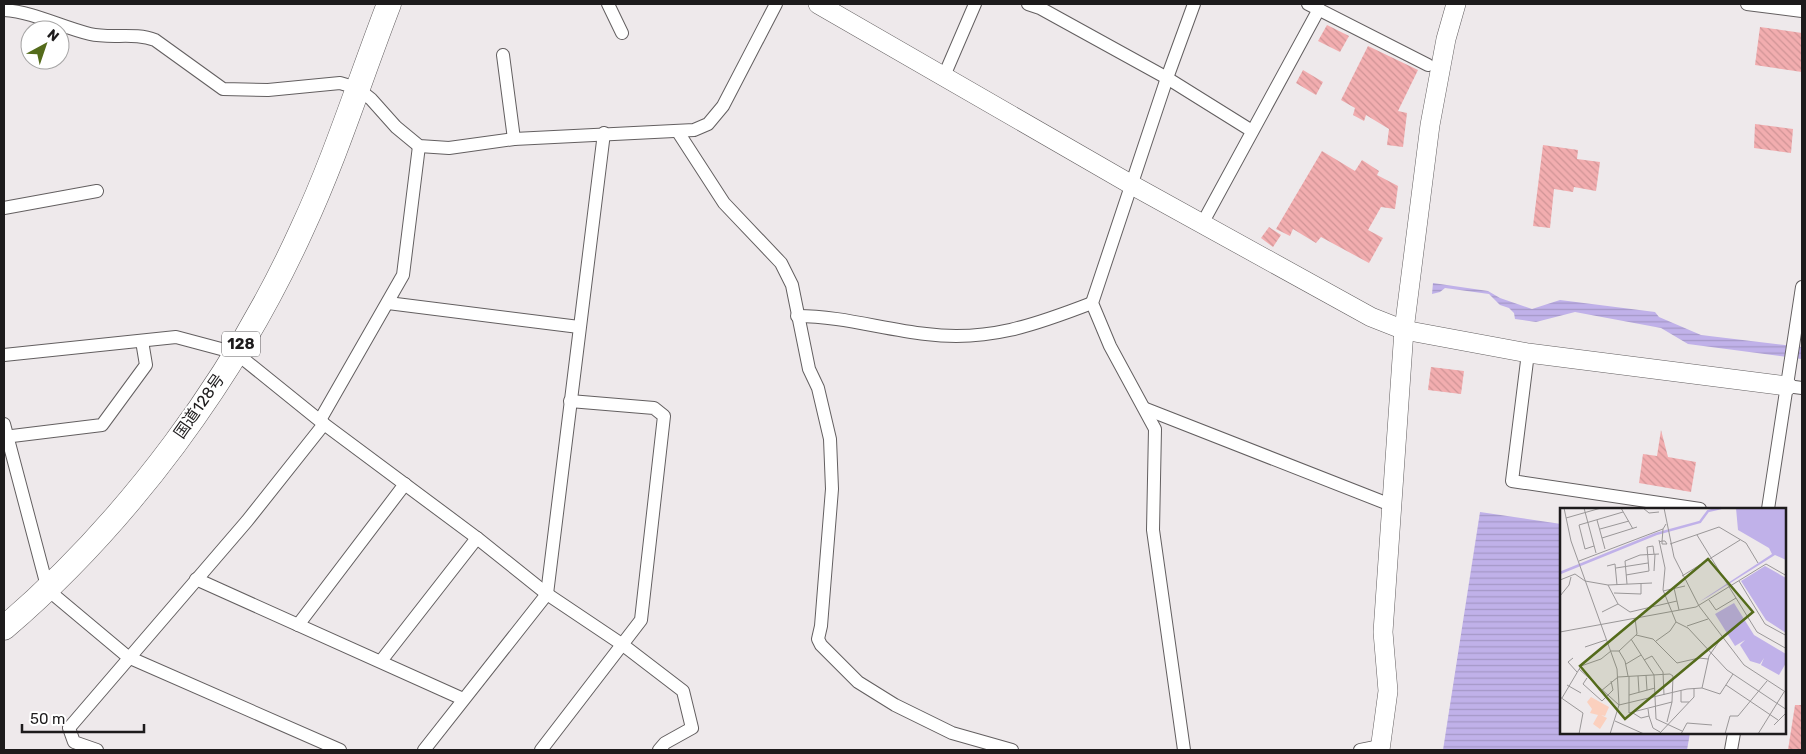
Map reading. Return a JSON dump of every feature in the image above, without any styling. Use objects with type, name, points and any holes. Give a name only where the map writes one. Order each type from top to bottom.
[{"type":"highway","name":"国道128号","points":[[4,628],[48,590],[144,482],[192,419],[236,353],[279,277],[302,229],[388,4]]},
{"type":"street","points":[[608,4],[622,33]]},
{"type":"street","points":[[4,10],[22,12],[89,34],[147,37],[155,40],[224,89],[268,90],[340,83],[357,88],[371,99],[396,127],[419,146],[449,148],[514,139],[678,132],[694,130],[708,124],[722,106],[776,4]]},
{"type":"street","points":[[818,4],[1132,185],[1371,318],[1404,330],[1528,353],[1795,387]]},
{"type":"street","points":[[944,76],[975,4]]},
{"type":"street","points":[[1028,4],[1040,8],[1167,78],[1252,132]]},
{"type":"street","points":[[1184,750],[1153,530],[1155,429],[1146,409],[1110,346],[1092,303],[1167,78],[1194,4]]},
{"type":"street","points":[[1360,750],[1380,748],[1388,691],[1383,632],[1404,330],[1430,125],[1446,39],[1456,4]]},
{"type":"street","points":[[1747,4],[1802,11]]},
{"type":"street","points":[[1202,224],[1252,132],[1314,7],[1428,65]]},
{"type":"street","points":[[503,55],[514,139]]},
{"type":"street","points":[[678,132],[724,203],[781,263],[792,286],[809,368],[818,388],[830,439],[832,489],[822,626],[818,638],[821,645],[858,682],[896,705],[952,733],[1012,750]]},
{"type":"street","points":[[424,750],[547,594],[604,134]]},
{"type":"street","points":[[96,750],[74,742],[69,728],[128,657],[248,521],[322,422],[403,275],[419,146]]},
{"type":"street","points":[[4,208],[97,191]]},
{"type":"street","points":[[1768,508],[1795,387],[1791,363],[1802,287]]},
{"type":"street","points":[[388,303],[579,327]]},
{"type":"street","points":[[797,316],[822,316],[927,334],[993,335],[1044,322],[1092,303]]},
{"type":"street","points":[[4,356],[176,337],[236,353],[322,422],[547,594],[623,645],[683,690],[692,728],[665,743],[659,750]]},
{"type":"street","points":[[5,437],[102,425],[146,365],[142,341]]},
{"type":"street","points":[[1528,353],[1512,481],[1693,508]]},
{"type":"street","points":[[541,750],[641,620],[664,416],[654,408],[570,401]]},
{"type":"street","points":[[1146,409],[1391,505]]},
{"type":"street","points":[[4,424],[5,437],[48,590],[128,657],[340,750]]},
{"type":"street","points":[[298,625],[405,484]]},
{"type":"street","points":[[381,661],[476,538]]},
{"type":"street","points":[[196,579],[463,699]]},
{"type":"street","points":[[1731,750],[1734,734]]},
{"type":"shaded area","points":[[1433,283],[1488,291],[1500,298],[1532,309],[1560,300],[1655,312],[1659,317],[1701,335],[1802,347],[1802,359],[1688,344],[1661,328],[1575,312],[1536,322],[1515,319],[1514,313],[1509,308],[1500,305],[1489,294],[1445,288],[1440,292],[1432,294]]},
{"type":"shaded area","points":[[1480,512],[1560,524],[1560,734],[1690,734],[1687,750],[1443,750]]},
{"type":"building","points":[[1327,25],[1349,36],[1340,52],[1318,41]]},
{"type":"building","points":[[1760,27],[1802,33],[1802,72],[1755,65]]},
{"type":"building","points":[[1368,46],[1418,70],[1398,111],[1407,113],[1403,147],[1387,145],[1389,129],[1366,115],[1364,121],[1353,115],[1355,108],[1341,100]]},
{"type":"building","points":[[1303,70],[1323,82],[1316,95],[1296,83]]},
{"type":"building","points":[[1755,124],[1793,129],[1791,153],[1754,148]]},
{"type":"building","points":[[1543,145],[1578,150],[1577,159],[1600,162],[1596,191],[1574,187],[1573,192],[1554,189],[1550,228],[1533,226]]},
{"type":"building","points":[[1322,151],[1355,171],[1362,160],[1379,171],[1377,175],[1398,186],[1395,209],[1381,207],[1368,230],[1383,238],[1369,263],[1321,237],[1316,243],[1293,229],[1290,236],[1276,229]]},
{"type":"building","points":[[1269,227],[1281,235],[1273,247],[1261,238]]},
{"type":"building","points":[[1431,367],[1464,371],[1461,394],[1428,390]]},
{"type":"building","points":[[1661,430],[1668,457],[1696,462],[1691,492],[1639,483],[1643,454],[1657,456]]},
{"type":"building","points":[[1795,705],[1802,705],[1802,750],[1788,750]]}]
